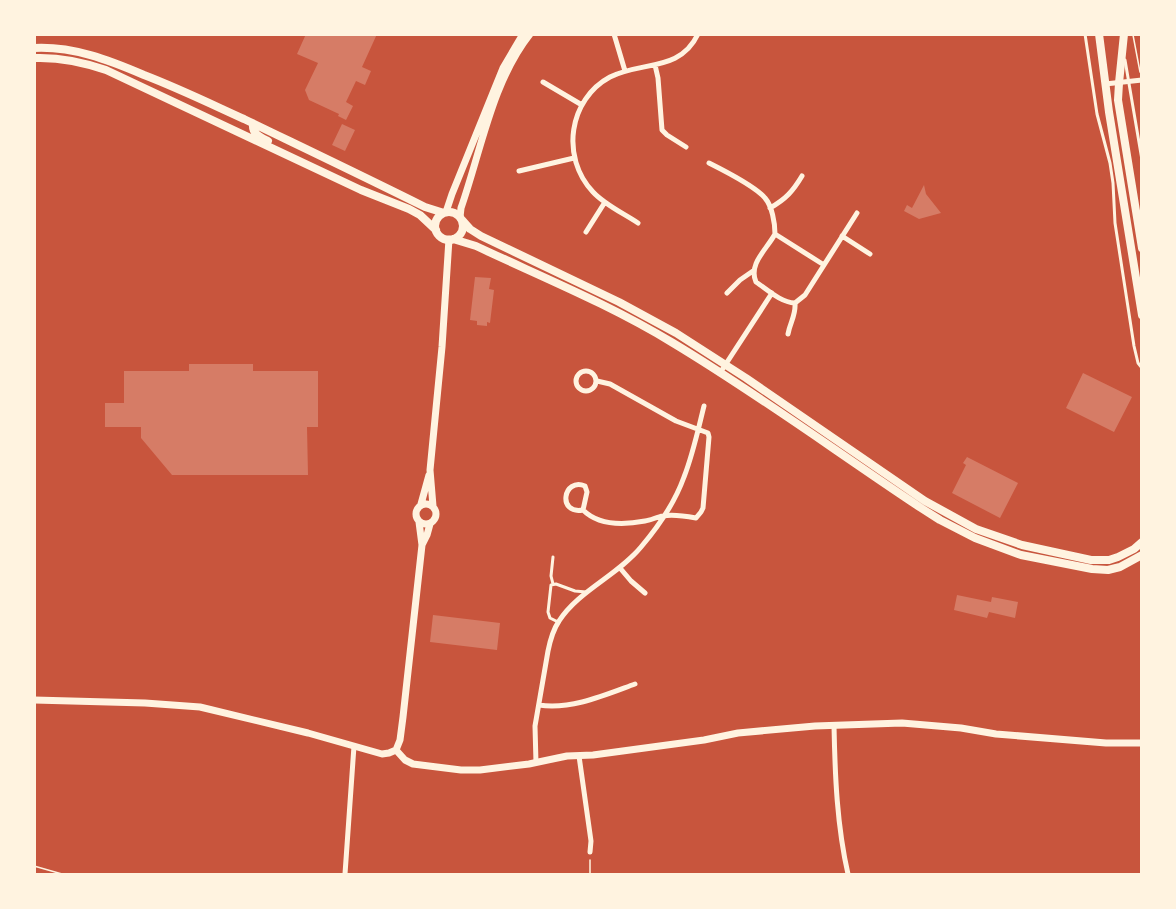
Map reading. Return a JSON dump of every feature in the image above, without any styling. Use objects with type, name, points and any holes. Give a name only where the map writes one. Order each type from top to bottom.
[{"type":"main road","points":[[1099,34],[1142,315]]},
{"type":"main road","points":[[1122,34],[1118,100],[1142,248]]},
{"type":"main road","points":[[34,48],[60,49],[100,58],[160,81],[253,123],[425,207],[454,213],[470,229],[481,236],[649,317],[676,333],[723,369],[921,508],[975,538],[1021,555],[1092,569],[1108,570],[1120,567],[1142,555]]},
{"type":"main road","points":[[34,58],[75,61],[106,70],[361,190],[409,209],[420,215],[441,237],[476,246],[613,310],[723,369],[925,501],[976,529],[1022,545],[1091,560],[1108,560],[1118,557],[1142,542]]},
{"type":"main road","points":[[253,123],[253,130],[259,136],[331,176]]},
{"type":"main road","points":[[436,230],[436,222],[445,212]]},
{"type":"main road","points":[[451,239],[462,232],[461,219]]},
{"type":"street","points":[[445,212],[502,68],[523,34]]},
{"type":"street","points":[[461,219],[461,208],[501,84],[514,58],[531,34]]},
{"type":"street","points":[[614,34],[625,71]]},
{"type":"street","points":[[638,223],[605,202],[586,183],[574,158],[572,134],[574,124],[582,105],[592,90],[600,84],[625,71],[674,60],[689,49],[698,34]]},
{"type":"street","points":[[655,65],[662,130],[686,147]]},
{"type":"street","points":[[1106,84],[1141,80]]},
{"type":"street","points":[[543,82],[582,105]]},
{"type":"street","points":[[519,171],[574,158]]},
{"type":"street","points":[[709,163],[767,200],[775,234],[753,272],[756,282],[789,303],[795,303],[806,294],[857,213]]},
{"type":"street","points":[[770,208],[792,193],[802,176]]},
{"type":"street","points":[[586,232],[605,202]]},
{"type":"street","points":[[775,234],[824,265]]},
{"type":"street","points":[[842,237],[870,254]]},
{"type":"street","points":[[34,700],[200,707],[382,754],[396,750],[404,717],[422,545],[419,522],[415,514],[421,504],[430,470],[451,239]]},
{"type":"street","points":[[727,293],[740,280],[753,272]]},
{"type":"street","points":[[723,369],[772,293]]},
{"type":"street","points":[[788,334],[796,312],[795,303]]},
{"type":"street","points":[[591,371],[597,381],[595,387],[590,391],[585,391],[579,388],[576,377],[579,372],[591,371]]},
{"type":"street","points":[[583,510],[587,499],[585,486],[573,485],[566,495],[566,502],[570,508],[576,511],[583,510],[600,521],[624,524],[664,516],[696,518],[701,512],[710,437],[705,431],[676,421],[622,389],[597,381]]},
{"type":"street","points":[[536,763],[535,726],[550,640],[558,622],[569,609],[620,568],[643,546],[664,516],[684,480],[704,406]]},
{"type":"street","points":[[422,545],[430,524],[436,516],[433,507],[430,470]]},
{"type":"street","points":[[421,504],[428,503],[433,507]]},
{"type":"street","points":[[419,522],[430,524]]},
{"type":"street","points":[[620,568],[645,592]]},
{"type":"street","points":[[539,705],[552,707],[564,705],[606,695],[635,684]]},
{"type":"street","points":[[396,750],[405,760],[413,764],[461,770],[497,769],[567,756],[593,755],[704,740],[738,733],[882,723],[961,728],[996,735],[1106,743],[1142,743]]},
{"type":"street","points":[[834,726],[836,793],[843,853],[848,874]]},
{"type":"street","points":[[345,874],[354,746]]},
{"type":"street","points":[[579,756],[591,841],[590,852]]},
{"type":"lane","points":[[1085,34],[1098,114],[1113,183],[1115,223],[1134,346],[1138,363],[1142,368]]},
{"type":"lane","points":[[1122,48],[1142,160]]},
{"type":"lane","points":[[553,557],[551,576],[553,584],[548,612],[550,618],[558,622]]},
{"type":"lane","points":[[553,584],[588,593]]},
{"type":"path","points":[[1133,34],[1141,80]]},
{"type":"path","points":[[590,852],[591,874]]},
{"type":"path","points":[[34,866],[63,874]]},
{"type":"building","points":[[306,34],[377,34],[362,67],[371,71],[365,85],[356,81],[346,102],[353,106],[346,120],[338,116],[339,114],[309,100],[305,90],[318,63],[297,54]]},
{"type":"building","points":[[342,124],[355,130],[345,151],[332,145]]},
{"type":"building","points":[[924,185],[926,194],[941,213],[919,219],[904,211],[907,205],[912,208]]},
{"type":"building","points":[[475,277],[491,278],[489,289],[494,290],[490,323],[487,322],[487,326],[477,325],[477,321],[470,320]]},
{"type":"building","points":[[189,364],[253,364],[253,371],[318,371],[318,427],[307,427],[308,475],[172,475],[141,438],[141,427],[105,427],[105,403],[124,403],[124,371],[189,371]]},
{"type":"building","points":[[1083,373],[1132,397],[1114,432],[1066,408]]},
{"type":"building","points":[[967,457],[1018,483],[1000,518],[952,493],[966,465],[963,463]]},
{"type":"building","points":[[957,595],[991,602],[992,597],[1018,602],[1015,618],[989,612],[987,618],[954,610]]},
{"type":"building","points":[[433,615],[500,623],[497,650],[430,642]]}]
